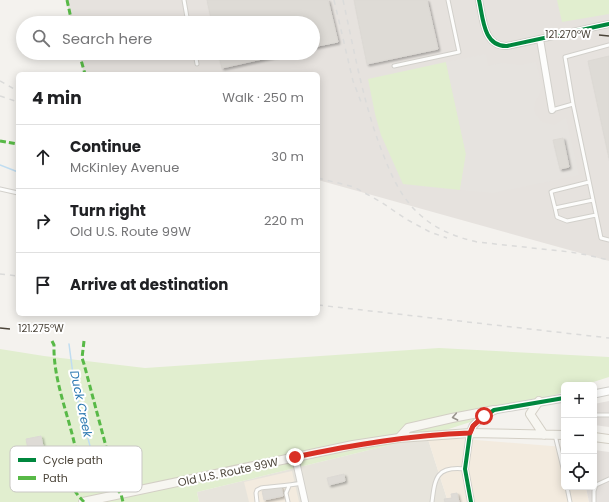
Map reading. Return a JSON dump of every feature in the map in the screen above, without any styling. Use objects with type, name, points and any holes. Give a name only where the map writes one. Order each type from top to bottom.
[{"type":"main road","points":[[539,402],[530,414],[544,435]]},
{"type":"main road","points":[[398,438],[408,428],[494,410]]},
{"type":"main road","name":"Old U.S. Route 99W","points":[[142,489],[353,445],[398,438],[470,433],[561,435]]},
{"type":"main road","points":[[597,437],[609,439]]},
{"type":"main road","name":"Old U.S. Route 99W","points":[[83,502],[130,492]]},
{"type":"street","points":[[479,0],[487,35],[490,41],[496,44],[507,46],[609,24]]},
{"type":"street","points":[[540,39],[552,110]]},
{"type":"street","points":[[597,393],[609,391]]},
{"type":"street","points":[[471,502],[465,470],[470,433],[473,426],[494,410],[561,398]]},
{"type":"street","points":[[295,457],[305,502]]},
{"type":"lane","points":[[184,0],[187,16]]},
{"type":"lane","points":[[394,66],[460,52],[448,0]]},
{"type":"lane","points":[[609,45],[565,57],[573,104],[601,238],[609,240]]},
{"type":"lane","points":[[196,60],[197,64]]},
{"type":"lane","points":[[552,110],[573,104]]},
{"type":"lane","points":[[589,182],[551,192],[557,217],[567,221],[596,215]]},
{"type":"lane","points":[[0,189],[16,193]]},
{"type":"lane","points":[[555,208],[593,200]]},
{"type":"lane","points":[[597,415],[609,415]]},
{"type":"lane","points":[[555,435],[561,460]]},
{"type":"lane","points":[[432,502],[435,480],[441,472],[450,469],[465,470]]},
{"type":"lane","points":[[594,502],[594,491],[596,485],[609,479]]},
{"type":"lane","points":[[257,502],[257,490],[301,483]]},
{"type":"lane","points":[[288,502],[286,493],[289,486]]},
{"type":"lane","points":[[568,490],[570,502]]},
{"type":"shaded area","points":[[66,0],[609,0],[609,261],[320,181],[320,72],[84,72],[81,60],[320,60],[320,16],[70,16]]},
{"type":"shaded area","points":[[486,54],[488,66],[501,63],[520,65],[536,62],[542,87],[535,102],[534,109],[536,115],[542,122],[554,125],[566,118],[579,175],[494,193],[460,190],[466,154],[446,62]]},
{"type":"shaded area","points":[[609,401],[609,427],[597,425],[597,403]]},
{"type":"shaded area","points":[[427,436],[448,502],[199,502],[197,492]]},
{"type":"shaded area","points":[[427,436],[561,447],[561,490],[587,490],[589,502],[448,502]]},
{"type":"shaded area","points":[[597,450],[609,452],[609,502],[589,502],[587,490],[597,490]]},
{"type":"shaded area","points":[[292,471],[299,502],[249,502],[244,482]]},
{"type":"green space","points":[[557,0],[609,0],[609,14],[562,22]]},
{"type":"green space","points":[[446,62],[466,154],[460,190],[403,184],[381,135],[368,79]]},
{"type":"green space","points":[[439,348],[609,357],[609,377],[593,382],[561,382],[561,393],[427,436],[197,492],[199,502],[0,502],[0,349],[44,356],[145,368]]},
{"type":"building","points":[[207,0],[328,0],[338,42],[320,46],[320,16],[210,16]]},
{"type":"building","points":[[354,0],[427,0],[438,49],[367,64]]},
{"type":"building","points":[[609,56],[609,158],[588,61]]},
{"type":"building","points":[[220,60],[258,60],[222,68]]},
{"type":"building","points":[[563,138],[569,167],[560,169],[553,140]]},
{"type":"building","points":[[41,436],[43,446],[27,446],[26,439]]},
{"type":"building","points":[[344,474],[345,481],[329,485],[327,478]]},
{"type":"building","points":[[281,486],[283,496],[264,500],[262,491]]},
{"type":"building","points":[[457,493],[459,502],[445,502],[444,499],[452,498],[451,494]]},
{"type":"waterway","points":[[0,165],[16,171]]},
{"type":"waterway","name":"Duck Creek","points":[[69,344],[75,390],[90,446]]},
{"type":"railway","points":[[334,0],[353,81],[361,102]]},
{"type":"railway","points":[[343,0],[361,81],[378,140],[398,188],[418,213],[431,224],[446,232],[477,242],[570,252],[609,260]]},
{"type":"railway","points":[[0,81],[16,90]]},
{"type":"railway","points":[[0,96],[16,101]]},
{"type":"railway","points":[[320,178],[354,187],[381,202],[406,219],[430,232],[447,238]]},
{"type":"railway","points":[[0,274],[16,276]]},
{"type":"railway","points":[[320,305],[609,338]]},
{"type":"marked path","points":[[67,0],[70,16]]},
{"type":"marked path","points":[[81,60],[84,72]]},
{"type":"marked path","points":[[0,141],[16,144]]},
{"type":"marked path","points":[[52,341],[54,345],[60,390],[75,446]]},
{"type":"marked path","points":[[84,341],[82,358],[106,446]]},
{"type":"marked path","points":[[76,492],[84,502]]},
{"type":"marked path","points":[[119,492],[123,502]]},
{"type":"cycle path","points":[[479,0],[486,30],[493,42],[499,45],[507,46],[609,24]]},
{"type":"cycle path","points":[[471,502],[465,469],[470,433],[473,426],[494,410],[561,399]]},
{"type":"route","points":[[295,457],[353,445],[398,438],[470,433],[473,426],[484,416]]}]
